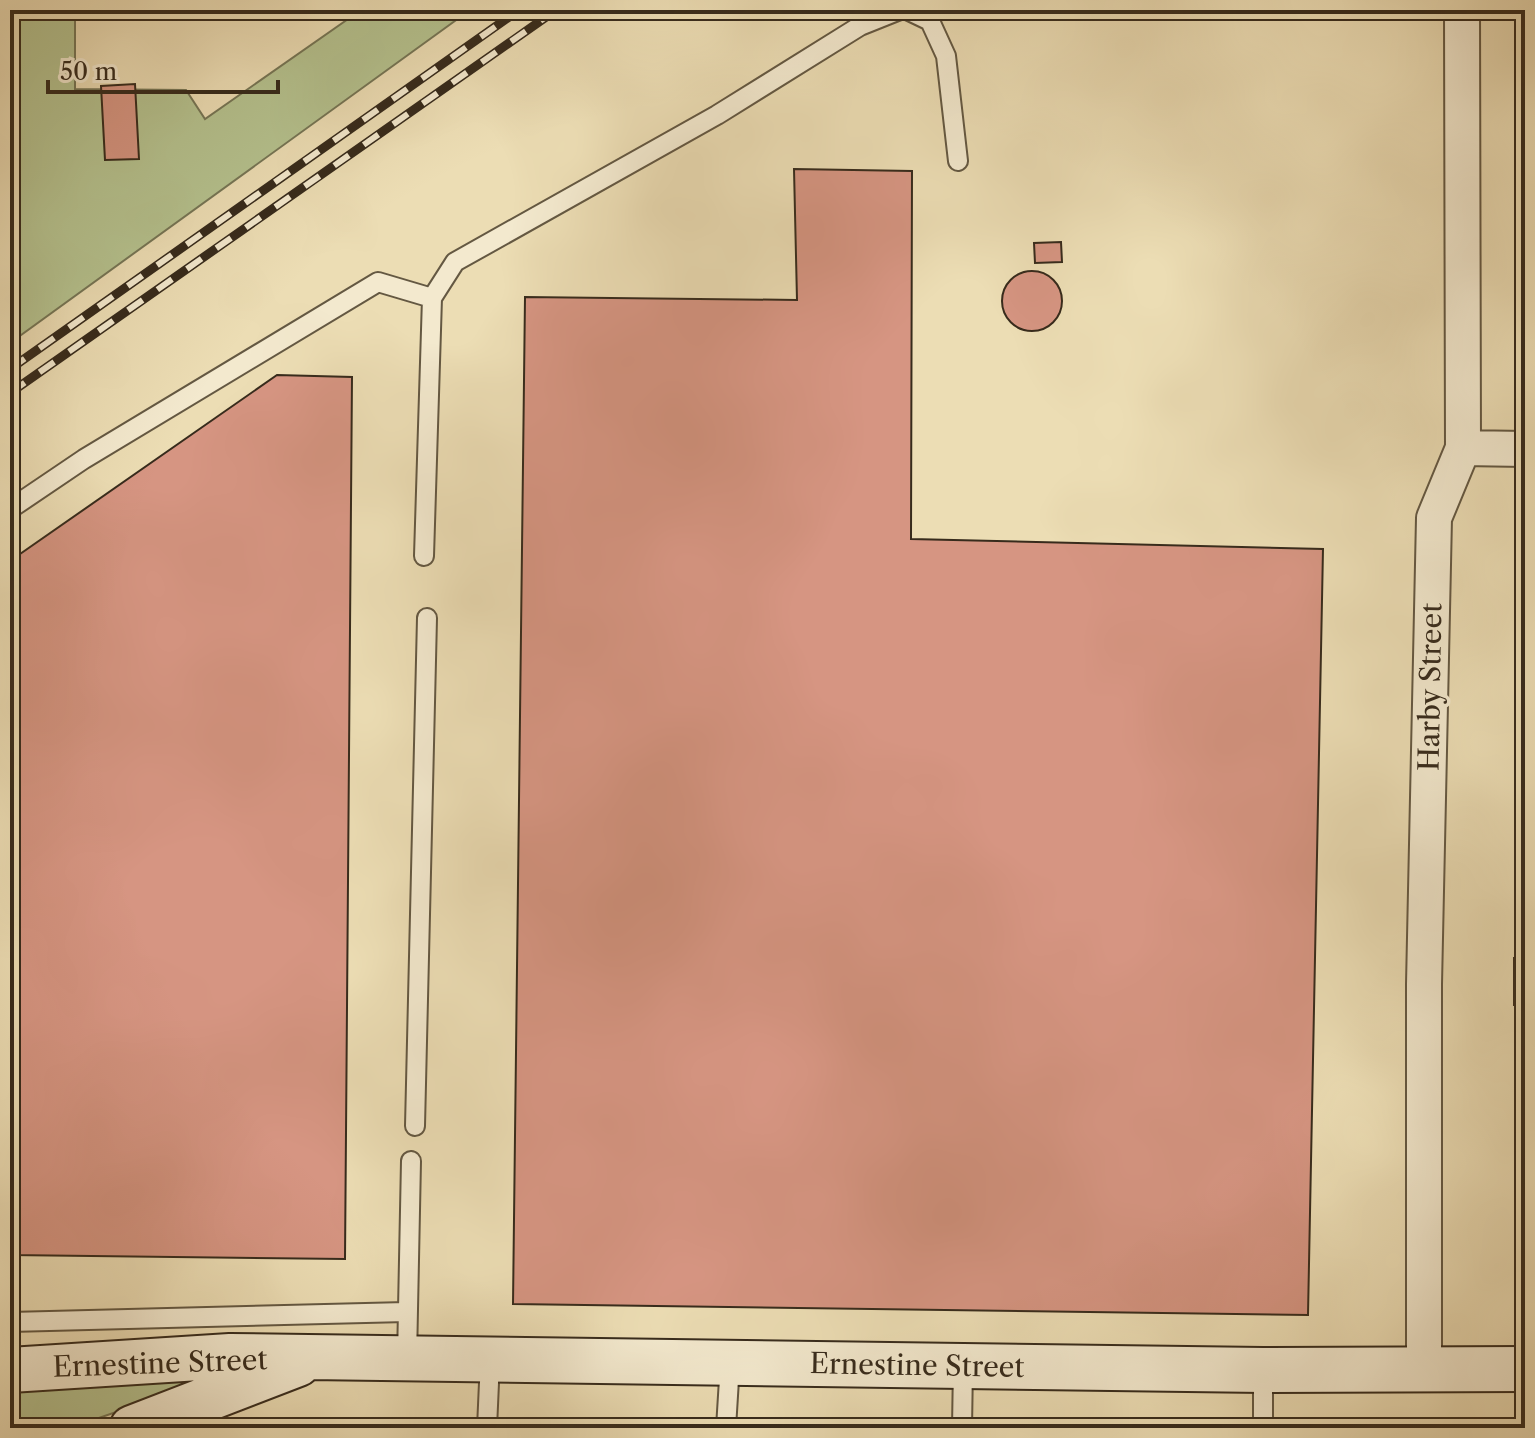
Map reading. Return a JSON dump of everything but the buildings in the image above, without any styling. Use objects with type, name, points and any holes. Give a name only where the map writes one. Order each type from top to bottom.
[{"type":"main road","name":"Ernestine Street","points":[[10,1370],[230,1356],[1263,1370],[1525,1369]]},
{"type":"main road","name":"Ernestine Street","points":[[132,1428],[310,1359]]},
{"type":"street","name":"Harby Street","points":[[1424,1370],[1424,984],[1434,518],[1463,448],[1462,10]]},
{"type":"street","points":[[1463,448],[1525,449]]},
{"type":"lane","points":[[424,556],[432,298],[455,262],[717,115],[860,26],[900,10]]},
{"type":"lane","points":[[907,10],[930,21],[946,56],[958,161]]},
{"type":"lane","points":[[10,509],[84,459],[378,282],[432,298]]},
{"type":"lane","points":[[415,1126],[427,618]]},
{"type":"lane","points":[[407,1359],[411,1161]]},
{"type":"lane","points":[[10,1322],[406,1312]]},
{"type":"lane","points":[[487,1428],[490,1360]]},
{"type":"lane","points":[[726,1428],[730,1363]]},
{"type":"lane","points":[[962,1428],[963,1366]]},
{"type":"lane","points":[[1263,1370],[1263,1428]]},
{"type":"green space","points":[[10,10],[75,10],[75,89],[186,90],[205,119],[361,10],[470,10],[10,343]]},
{"type":"green space","points":[[226,1374],[70,1428],[10,1428],[10,1385]]},
{"type":"railway","points":[[10,369],[519,10]]},
{"type":"railway","points":[[10,393],[556,10]]}]
